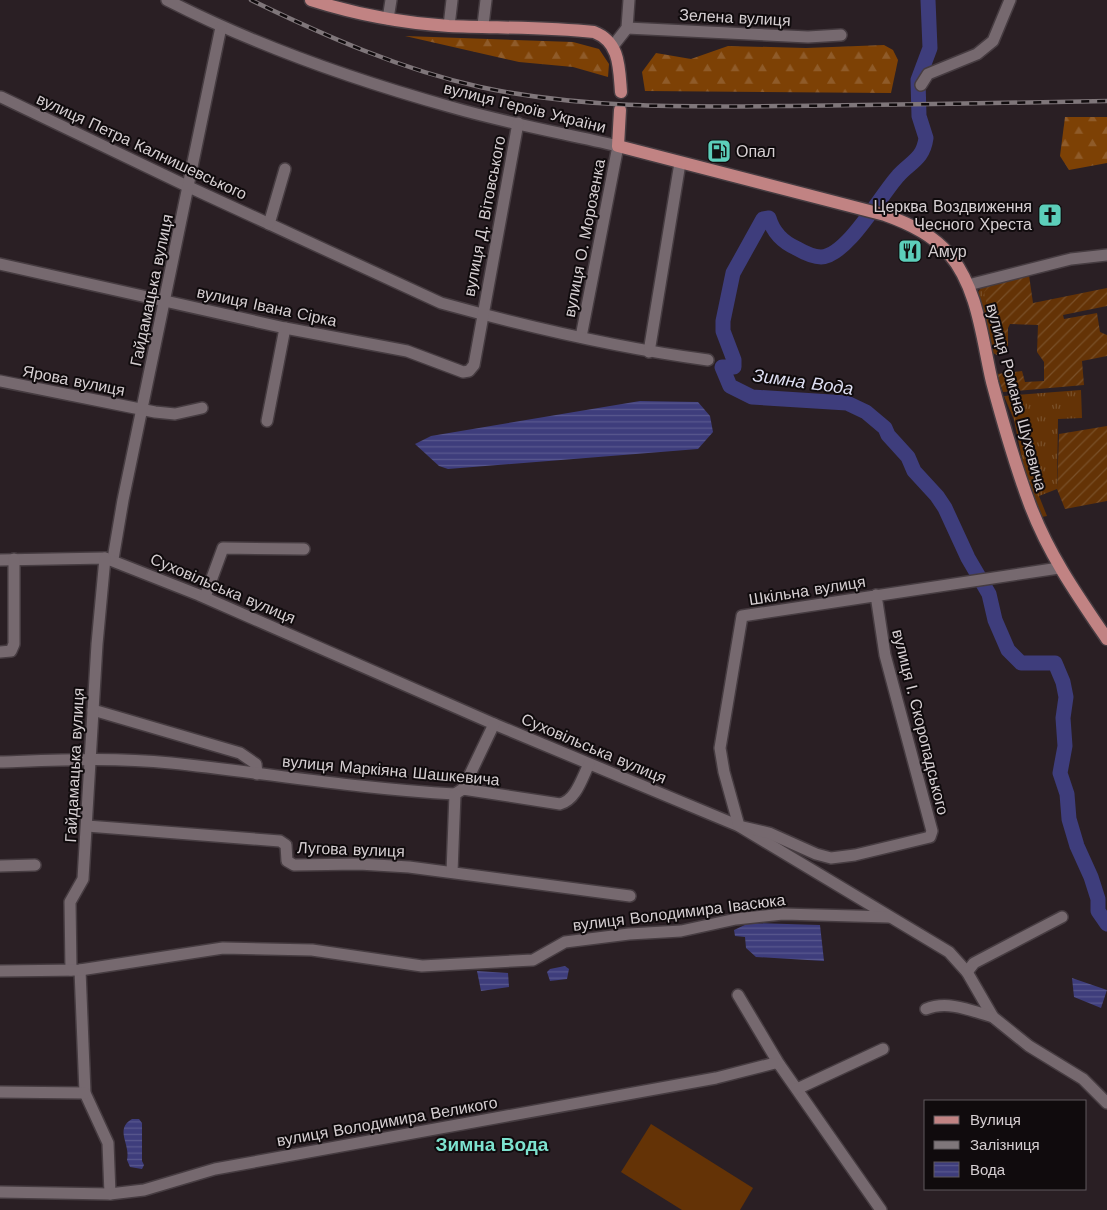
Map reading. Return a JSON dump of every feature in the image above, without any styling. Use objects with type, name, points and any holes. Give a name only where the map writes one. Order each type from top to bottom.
[{"type":"main road","points":[[310,0],[338,9],[388,19],[449,26],[483,25],[594,32],[604,36],[613,46],[619,62],[621,92]]},
{"type":"main road","points":[[618,146],[620,110]]},
{"type":"main road","name":"вулиця Героїв України","points":[[618,146],[885,215]]},
{"type":"main road","name":"вулиця Романа Шухевича","points":[[885,215],[922,232],[940,244],[958,266],[968,285],[996,394],[1029,502],[1059,568],[1107,639]]},
{"type":"street","name":"вулиця Героїв України","points":[[167,0],[221,27],[346,74],[451,107],[618,146]]},
{"type":"street","points":[[388,19],[391,0]]},
{"type":"street","points":[[449,26],[452,0]]},
{"type":"street","points":[[483,25],[486,0]]},
{"type":"street","points":[[613,46],[627,28],[629,0]]},
{"type":"street","points":[[921,85],[928,74],[977,54],[994,41],[1010,0]]},
{"type":"street","name":"Гайдамацька вулиця","points":[[85,1093],[70,902],[83,879],[93,710],[109,559],[189,187],[221,27]]},
{"type":"street","name":"Зелена вулиця","points":[[627,28],[808,37],[841,36]]},
{"type":"street","name":"вулиця Петра Калнишевського","points":[[1,97],[189,187],[441,303],[482,315],[649,352],[708,360]]},
{"type":"street","name":"вулиця Д. Вітовського","points":[[482,315],[518,123]]},
{"type":"street","name":"вулиця О. Морозенка","points":[[581,337],[618,146]]},
{"type":"street","points":[[649,352],[680,163]]},
{"type":"street","points":[[269,224],[285,169]]},
{"type":"street","points":[[968,285],[1071,259],[1107,256]]},
{"type":"street","name":"вулиця Івана Сірка","points":[[0,264],[285,328],[408,351],[463,372],[469,371],[474,365],[482,315]]},
{"type":"street","points":[[267,421],[285,328]]},
{"type":"street","name":"Ярова вулиця","points":[[0,381],[142,410],[175,414],[202,408]]},
{"type":"street","points":[[205,598],[223,548],[304,549]]},
{"type":"street","points":[[0,652],[11,651],[14,644],[14,559]]},
{"type":"street","name":"Суховільська вулиця","points":[[0,560],[109,559],[205,598],[494,724],[739,826],[949,952],[966,972],[993,1017],[1028,1046],[1083,1079],[1107,1103]]},
{"type":"street","name":"Шкільна вулиця","points":[[739,826],[724,772],[720,748],[742,616],[1059,568]]},
{"type":"street","name":"вулиця І. Скоропадського","points":[[739,826],[770,833],[816,854],[831,858],[856,855],[930,837],[932,831],[885,655],[876,595]]},
{"type":"street","points":[[93,710],[240,753],[256,764],[257,774]]},
{"type":"street","points":[[452,872],[459,791],[494,724]]},
{"type":"street","name":"вулиця Маркіяна Шашкевича","points":[[0,762],[91,759],[170,763],[362,787],[459,791],[560,804],[573,796],[589,764]]},
{"type":"street","name":"Лугова вулиця","points":[[87,826],[280,840],[286,845],[287,861],[294,865],[359,864],[452,872],[630,896]]},
{"type":"street","points":[[0,866],[35,865]]},
{"type":"street","name":"вулиця Володимира Івасюка","points":[[0,971],[75,970],[223,948],[312,950],[422,966],[532,960],[565,942],[629,934],[680,931],[736,918],[783,914],[890,917]]},
{"type":"street","points":[[966,972],[974,963],[1062,917]]},
{"type":"street","points":[[738,995],[779,1064],[881,1210]]},
{"type":"street","points":[[926,1009],[935,1006],[954,1006],[993,1017]]},
{"type":"street","points":[[797,1089],[883,1049]]},
{"type":"street","name":"вулиця Володимира Великого","points":[[0,1192],[110,1194],[144,1190],[215,1169],[716,1078],[774,1063],[779,1064]]},
{"type":"street","points":[[0,1092],[85,1093],[108,1142],[110,1194]]},
{"type":"green space","points":[[405,36],[573,42],[599,49],[609,64],[608,77],[573,67],[519,62]]},
{"type":"green space","points":[[884,45],[893,50],[898,60],[891,93],[645,91],[642,72],[656,53],[691,59],[728,46],[806,48]]},
{"type":"green space","points":[[1065,117],[1107,117],[1107,163],[1069,170],[1060,156]]},
{"type":"green space","points":[[1107,258],[1107,261],[1076,264],[990,284],[997,355],[993,353],[977,294],[984,283],[1063,263]]},
{"type":"green space","points":[[1029,275],[1033,303],[1107,288],[1107,306],[1063,315],[1064,319],[1097,313],[1100,332],[1107,335],[1107,356],[1082,361],[1084,385],[1003,392],[997,374],[1022,371],[1025,382],[1044,381],[1044,362],[1037,352],[1038,325],[1010,324],[1008,328],[1008,351],[996,352],[984,292],[990,284]]},
{"type":"green space","points":[[1081,390],[1082,418],[1058,419],[1057,489],[1039,496],[1047,516],[1042,517],[1024,469],[1014,420],[1004,396]]},
{"type":"green space","points":[[1107,426],[1107,501],[1065,509],[1057,489],[1059,434]]},
{"type":"green space","points":[[651,1124],[753,1188],[740,1210],[682,1210],[621,1172]]},
{"type":"water","points":[[640,401],[698,402],[710,416],[713,432],[698,449],[448,469],[439,466],[415,444],[431,436]]},
{"type":"water","points":[[749,923],[820,925],[824,961],[756,957],[746,948],[745,937],[735,936],[734,930]]},
{"type":"water","points":[[565,966],[569,969],[567,979],[550,981],[547,972],[550,969]]},
{"type":"water","points":[[477,971],[508,973],[509,987],[481,991]]},
{"type":"water","points":[[1072,978],[1107,990],[1101,1008],[1074,997]]},
{"type":"water","points":[[132,1119],[139,1119],[142,1123],[142,1161],[144,1165],[142,1169],[130,1167],[127,1160],[128,1154],[124,1138],[124,1128]]},
{"type":"waterway","name":"Зимна Вода","points":[[928,0],[930,48],[918,80],[919,116],[926,138],[922,151],[898,176],[863,224],[841,247],[831,254],[818,257],[802,251],[779,236],[769,218],[763,219],[733,273],[723,321],[723,331],[734,360],[734,367],[722,367],[730,386],[752,397],[847,403],[866,412],[885,428],[888,435],[908,457],[914,471],[937,496],[945,508],[968,558],[989,594],[995,620],[1008,650],[1021,663],[1055,663],[1063,682],[1066,697],[1063,718],[1065,746],[1060,773],[1067,794],[1069,819],[1077,846],[1091,877],[1098,899],[1098,911],[1107,924]]},
{"type":"railway","points":[[251,0],[335,39],[421,71],[480,87],[557,99],[596,103],[713,107],[1107,101]]},
{"type":"place","name":"Опал","points":[[719,151]]},
{"type":"place","name":"Церква Воздвиження Чесного Хреста","points":[[1050,215]]},
{"type":"place","name":"Амур","points":[[910,251]]},
{"type":"district","name":"Зимна Вода","points":[[492,1144]]}]
